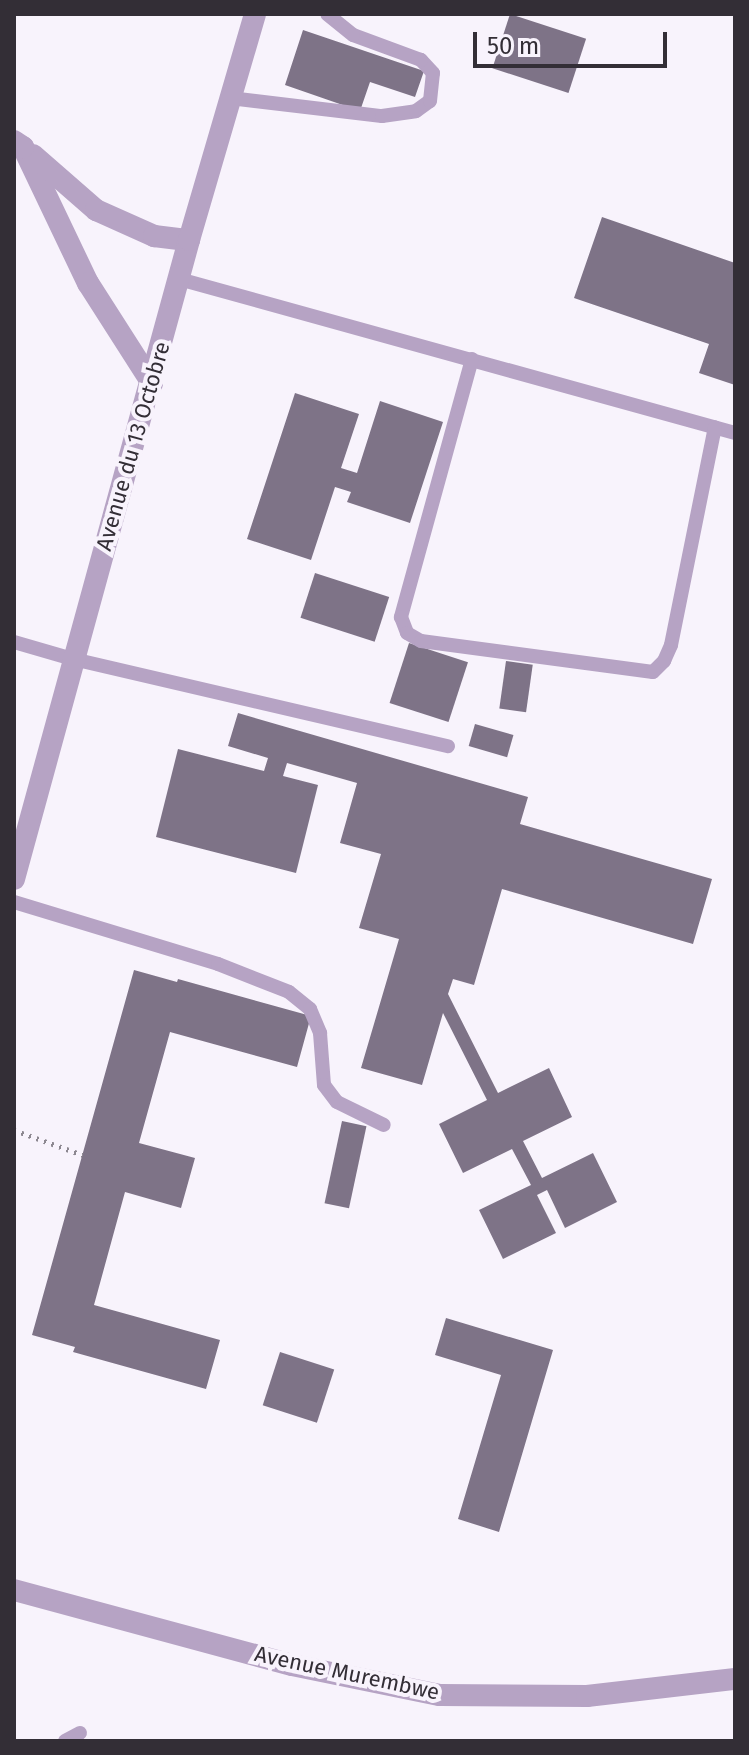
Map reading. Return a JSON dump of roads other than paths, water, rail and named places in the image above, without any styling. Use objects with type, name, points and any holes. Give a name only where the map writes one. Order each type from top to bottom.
[{"type":"street","name":"Avenue du 13 Octobre","points":[[14,879],[189,240],[255,14]]},
{"type":"street","points":[[19,144],[96,210],[154,236],[189,240]]},
{"type":"street","points":[[19,144],[88,283],[152,383]]},
{"type":"street","name":"Avenue Murembwe","points":[[14,1590],[292,1665],[440,1695],[587,1696],[735,1679]]},
{"type":"lane","points":[[230,98],[382,116],[416,111],[430,101],[433,73],[421,60],[353,35],[327,14]]},
{"type":"lane","points":[[179,279],[735,433]]},
{"type":"lane","points":[[472,359],[401,617],[407,633],[421,641],[653,672],[664,661],[671,645],[715,427]]},
{"type":"lane","points":[[14,642],[73,659],[448,746]]},
{"type":"lane","points":[[14,902],[218,964],[289,992],[310,1009],[320,1033],[324,1085],[337,1102],[384,1125]]},
{"type":"lane","points":[[65,1741],[80,1733]]}]
